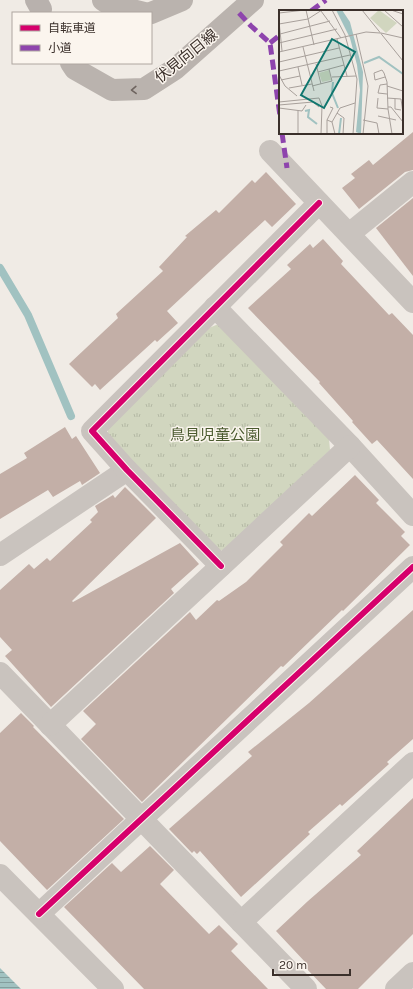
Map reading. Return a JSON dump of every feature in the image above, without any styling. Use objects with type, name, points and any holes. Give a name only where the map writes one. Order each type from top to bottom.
[{"type":"street","points":[[103,0],[110,4],[140,12]]},
{"type":"street","points":[[152,13],[182,0]]},
{"type":"street","name":"伏見向日線","points":[[72,64],[74,69],[112,90],[144,89],[175,69],[253,0]]},
{"type":"street","points":[[270,151],[413,302]]},
{"type":"street","points":[[349,234],[413,182]]},
{"type":"street","points":[[221,566],[127,470],[92,431],[319,203]]},
{"type":"street","points":[[216,307],[350,446],[413,515]]},
{"type":"street","points":[[50,724],[350,446]]},
{"type":"street","points":[[0,555],[127,470]]},
{"type":"street","points":[[39,914],[413,567]]},
{"type":"street","points":[[0,672],[306,989]]},
{"type":"street","points":[[241,922],[413,763]]},
{"type":"street","points":[[0,875],[113,989]]},
{"type":"street","points":[[396,989],[413,973]]},
{"type":"green space","name":"鳥見児童公園","points":[[219,325],[329,439],[330,450],[225,549],[218,552],[108,434],[108,428],[209,328]]},
{"type":"water","points":[[0,968],[21,989],[0,989]]},
{"type":"building","points":[[413,132],[413,170],[405,172],[359,209],[342,188],[355,178],[351,174],[369,160],[373,165]]},
{"type":"building","points":[[266,172],[296,204],[272,227],[265,220],[167,311],[178,323],[157,342],[155,340],[100,390],[95,384],[92,387],[69,364],[118,318],[116,314],[163,271],[159,267],[187,237],[185,236],[216,210],[219,213],[252,180],[255,183]]},
{"type":"building","points":[[413,198],[413,276],[376,228]]},
{"type":"building","points":[[323,239],[343,261],[341,264],[389,315],[392,313],[413,335],[413,479],[377,440],[372,444],[319,383],[320,382],[248,308],[291,269],[287,265],[310,244],[313,248]]},
{"type":"building","points":[[65,427],[72,439],[76,436],[100,473],[82,485],[80,481],[53,497],[48,490],[0,519],[0,474],[27,458],[24,453]]},
{"type":"building","points":[[355,475],[379,500],[376,503],[405,532],[401,536],[410,545],[343,611],[342,610],[283,667],[281,666],[142,802],[81,739],[96,724],[83,711],[190,612],[196,620],[217,600],[219,601],[246,582],[283,545],[280,542],[309,513],[312,516]]},
{"type":"building","points":[[125,487],[156,518],[72,601],[73,602],[180,543],[199,564],[171,589],[174,593],[51,707],[5,656],[12,650],[0,637],[0,590],[29,564],[34,569],[47,558],[50,561],[92,522],[90,520],[98,512],[95,506],[113,495],[115,498]]},
{"type":"building","points":[[413,610],[413,739],[387,762],[389,764],[342,806],[340,804],[308,832],[310,834],[241,897],[200,851],[197,854],[194,851],[192,853],[169,829],[252,756],[248,752],[309,703]]},
{"type":"building","points":[[21,713],[124,819],[47,890],[0,841],[0,733]]},
{"type":"building","points":[[413,798],[413,934],[358,989],[326,989],[305,967],[307,964],[276,931],[361,855],[357,851]]},
{"type":"building","points":[[150,846],[174,870],[160,884],[209,934],[219,925],[238,944],[231,951],[268,989],[144,989],[64,907],[112,863],[121,872]]},
{"type":"waterway","points":[[0,268],[28,315],[71,416]]},
{"type":"marked path","points":[[312,10],[326,0]]},
{"type":"marked path","points":[[239,13],[270,43],[279,109]]},
{"type":"marked path","points":[[270,43],[279,36]]},
{"type":"marked path","points":[[282,134],[287,168]]},
{"type":"cycle path","points":[[221,566],[127,470],[92,431],[319,203]]},
{"type":"cycle path","points":[[39,914],[413,567]]}]
